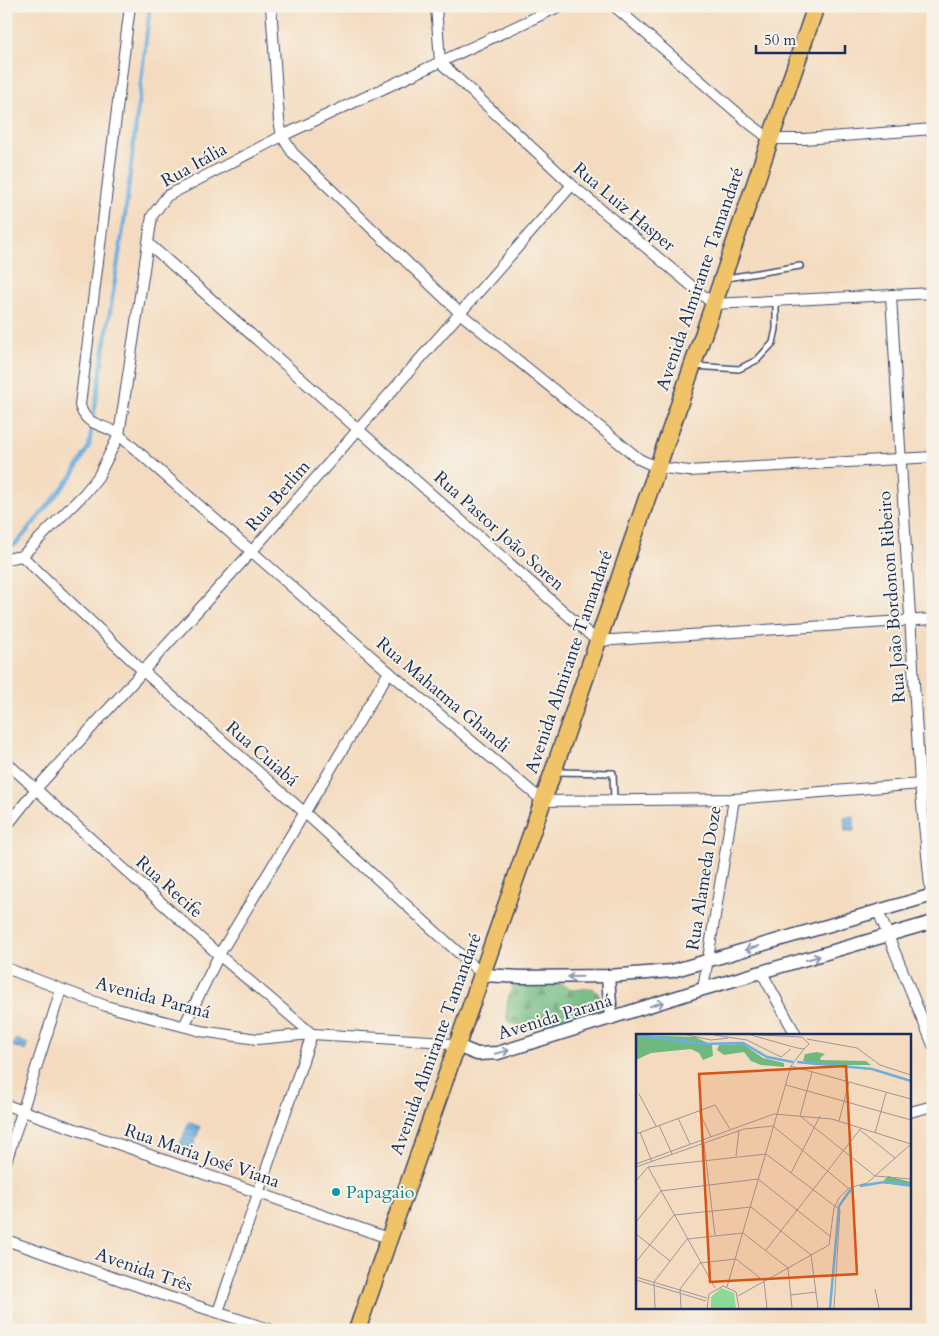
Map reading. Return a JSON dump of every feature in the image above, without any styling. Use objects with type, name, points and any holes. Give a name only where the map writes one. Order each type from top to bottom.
[{"type":"highway","name":"Avenida Almirante Tamandaré","points":[[357,1330],[456,1045],[483,975],[816,6]]},
{"type":"street","name":"Rua Mahatma Ghandi","points":[[130,6],[80,405],[83,417],[91,422],[105,426],[119,435],[389,672],[543,801]]},
{"type":"street","points":[[271,6],[279,120],[282,136],[292,152],[461,314],[639,459],[656,467],[689,471],[933,457]]},
{"type":"street","points":[[436,6],[440,62]]},
{"type":"street","name":"Rua Itália","points":[[22,556],[85,493],[98,477],[119,435],[152,216],[167,196],[282,136],[560,6]]},
{"type":"street","points":[[614,6],[770,139],[804,139],[933,129]]},
{"type":"street","name":"Rua Luiz Hasper","points":[[440,62],[572,185],[713,304]]},
{"type":"street","name":"Rua Berlim","points":[[6,827],[36,789],[252,551],[572,185]]},
{"type":"street","name":"Rua Pastor João Soren","points":[[149,244],[598,640]]},
{"type":"street","points":[[713,304],[933,294]]},
{"type":"street","name":"Rua João Bordonon Ribeiro","points":[[892,296],[899,458],[920,784],[932,895]]},
{"type":"street","points":[[6,559],[22,556]]},
{"type":"street","name":"Rua Cuiabá","points":[[22,556],[142,671],[304,812],[483,975]]},
{"type":"street","points":[[598,640],[933,619]]},
{"type":"street","points":[[184,1026],[219,955],[389,672]]},
{"type":"street","name":"Rua Recife","points":[[6,762],[219,955],[312,1034]]},
{"type":"street","points":[[543,801],[734,799],[933,783]]},
{"type":"street","name":"Rua Alameda Doze","points":[[703,989],[734,799]]},
{"type":"street","name":"Avenida Paraná","points":[[483,975],[522,977],[656,974],[707,962],[932,895]]},
{"type":"street","points":[[878,911],[933,1045]]},
{"type":"street","name":"Avenida Paraná","points":[[6,968],[106,1006],[201,1031],[257,1039],[312,1034],[430,1041],[456,1045],[477,1054],[498,1053],[703,989],[933,922]]},
{"type":"street","points":[[762,973],[795,1034]]},
{"type":"street","points":[[608,976],[612,1018]]},
{"type":"street","points":[[6,1162],[24,1111],[61,990]]},
{"type":"street","points":[[218,1312],[260,1193],[312,1034]]},
{"type":"street","name":"Rua Maria José Viana","points":[[6,1105],[388,1238]]},
{"type":"street","points":[[912,1111],[933,1106]]},
{"type":"street","name":"Avenida Três","points":[[6,1240],[166,1296],[272,1330]]},
{"type":"lane","points":[[722,279],[800,266]]},
{"type":"lane","points":[[692,366],[740,369],[757,360],[773,343],[776,329],[776,302]]},
{"type":"lane","points":[[553,772],[613,774],[614,801]]},
{"type":"green space","points":[[560,983],[573,990],[593,988],[603,999],[604,1009],[590,1020],[574,1025],[558,1023],[526,1026],[508,1021],[506,1013],[507,1003],[513,986]]},
{"type":"water","points":[[854,816],[854,831],[845,831],[844,817]]},
{"type":"water","points":[[16,1039],[28,1044],[25,1051],[13,1046]]},
{"type":"water","points":[[189,1122],[200,1127],[192,1149],[180,1145]]},
{"type":"waterway","points":[[6,550],[17,543],[72,476],[89,446],[125,216],[150,6]]},
{"type":"place","name":"Papagaio","points":[[336,1192]]}]
